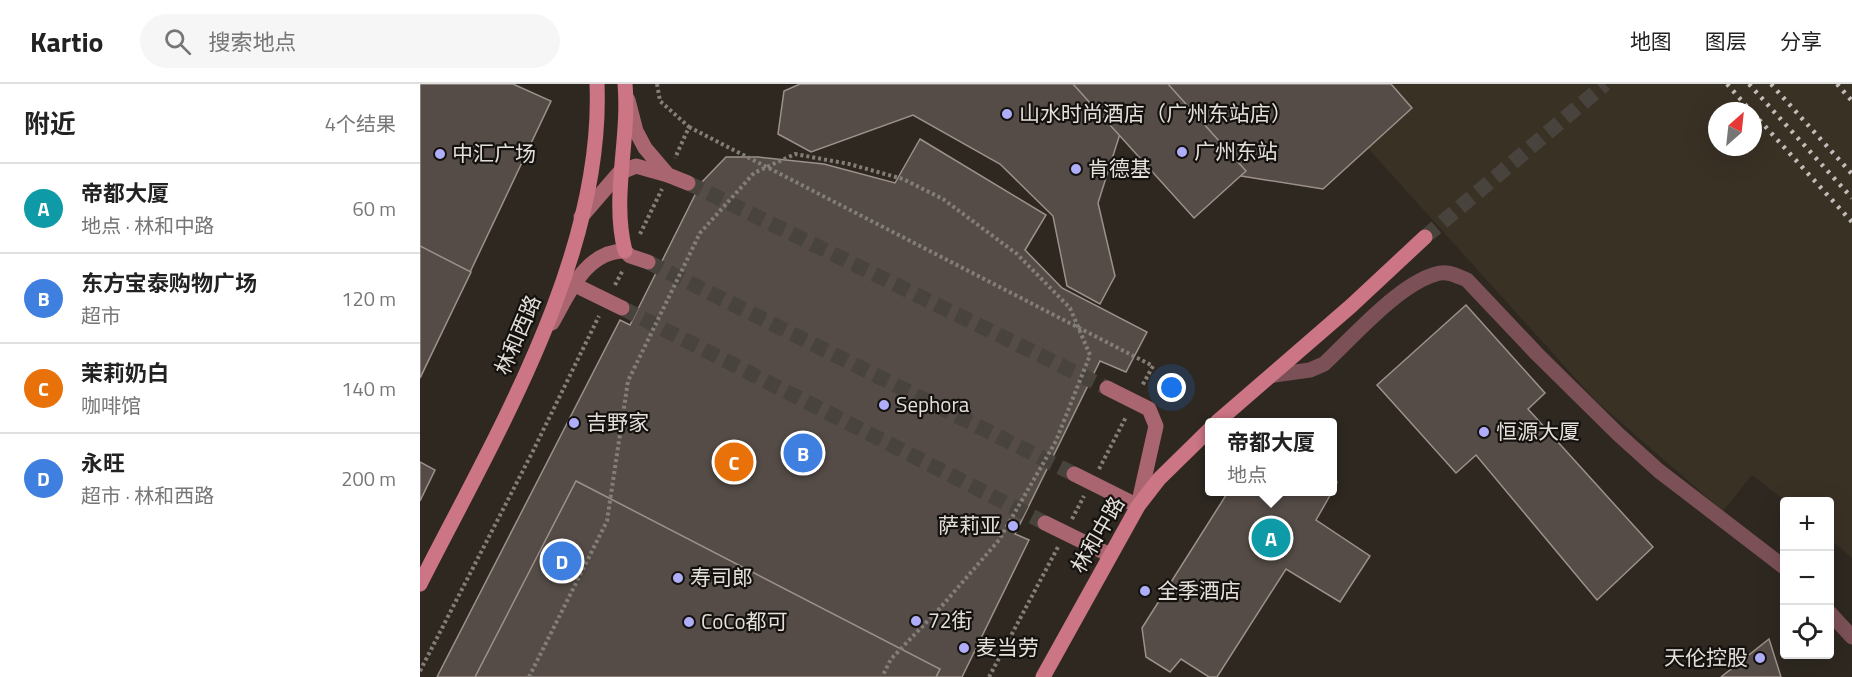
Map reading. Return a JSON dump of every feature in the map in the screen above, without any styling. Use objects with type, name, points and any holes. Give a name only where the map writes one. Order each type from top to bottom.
[{"type":"main road","name":"林和西路","points":[[420,584],[542,339],[582,217],[593,164],[597,84]]},
{"type":"main road","points":[[625,86],[620,218],[627,253]]},
{"type":"main road","points":[[1223,418],[1274,375],[1425,237]]},
{"type":"main road","name":"林和中路","points":[[1043,677],[1138,506],[1159,479],[1205,433]]},
{"type":"street","points":[[625,86],[636,131],[645,148],[668,175]]},
{"type":"street","points":[[582,217],[619,173],[636,166],[688,183]]},
{"type":"street","points":[[542,339],[582,271],[597,259],[614,251],[627,253],[648,262]]},
{"type":"street","points":[[1274,375],[1310,370],[1324,364],[1406,288],[1437,273],[1452,273],[1467,280],[1575,393],[1643,457],[1780,563]]},
{"type":"street","points":[[574,285],[622,308]]},
{"type":"street","points":[[1074,474],[1138,506],[1156,426],[1149,409],[1107,388]]},
{"type":"street","points":[[1045,523],[1110,555]]},
{"type":"street","points":[[1834,617],[1852,637]]},
{"type":"path","points":[[657,84],[660,101],[689,127],[1153,366],[989,677]]},
{"type":"path","points":[[420,671],[533,451],[607,301],[627,253],[668,175],[689,127]]},
{"type":"path","points":[[529,677],[607,521],[628,381],[700,233],[754,173],[795,154],[849,164],[903,179],[943,199],[1017,254],[1070,308],[1090,355],[1050,451],[999,540],[941,608],[891,659],[882,677]]},
{"type":"shaded area","name":"广州东站","points":[[1310,84],[1852,84],[1852,558],[1834,542],[1834,497],[1780,497],[1752,475],[1723,511],[1595,400]]},
{"type":"building","name":"中汇广场","points":[[420,84],[496,84],[424,224],[420,222]]},
{"type":"building","name":"中汇广场","points":[[420,84],[496,84],[420,232]]},
{"type":"building","points":[[420,84],[513,84],[551,101],[420,378]]},
{"type":"building","name":"广州东站","points":[[800,84],[1391,84],[1412,108],[1323,189],[1235,175],[1184,120],[1125,118],[1098,203],[1115,276],[1100,304],[1067,286],[1053,216],[1000,164],[913,115],[811,152],[778,134],[784,91]]},
{"type":"building","name":"广州东站","points":[[1073,84],[1168,84],[1246,171],[1194,218]]},
{"type":"building","points":[[920,139],[1046,215],[1025,250],[1062,288],[1147,332],[1126,372],[1100,361],[1015,534],[1029,540],[962,677],[437,677],[620,320],[630,325],[701,183],[726,157],[758,157],[824,164],[895,183]]},
{"type":"building","points":[[420,246],[471,272],[420,378]]},
{"type":"building","name":"恒源大厦","points":[[1466,305],[1545,393],[1528,409],[1653,547],[1597,600],[1476,455],[1456,473],[1377,385]]},
{"type":"building","points":[[420,462],[435,470],[420,501]]},
{"type":"building","points":[[576,481],[940,669],[936,677],[475,677]]},
{"type":"building","points":[[1225,496],[1330,496],[1316,520],[1370,556],[1340,602],[1286,569],[1217,677],[1209,677],[1181,659],[1170,672],[1146,657],[1142,628]]},
{"type":"building","name":"天伦控股","points":[[1769,639],[1781,677],[1721,677]]},
{"type":"tunnel","points":[[1425,237],[1605,84]]},
{"type":"tunnel","points":[[688,183],[1107,388]]},
{"type":"tunnel","points":[[648,262],[1074,474]]},
{"type":"tunnel","points":[[622,308],[1045,523]]},
{"type":"railway","points":[[1727,84],[1743,102]]},
{"type":"railway","points":[[1749,84],[1852,198]]},
{"type":"railway","points":[[1771,84],[1852,174]]},
{"type":"railway","points":[[1837,84],[1852,101]]},
{"type":"railway","points":[[1762,123],[1852,222]]},
{"type":"place","name":"山水时尚酒店（广州东站店）","points":[[1007,114]]},
{"type":"place","name":"广州东站","points":[[1182,152]]},
{"type":"place","name":"中汇广场","points":[[440,154]]},
{"type":"place","name":"肯德基","points":[[1076,169]]},
{"type":"place","name":"Sephora","points":[[884,405]]},
{"type":"place","name":"吉野家","points":[[574,423]]},
{"type":"place","name":"恒源大厦","points":[[1484,432]]},
{"type":"place","name":"东方宝泰购物广场","points":[[803,453]]},
{"type":"place","name":"茉莉奶白","points":[[734,462]]},
{"type":"place","name":"萨莉亚","points":[[1013,526]]},
{"type":"place","name":"帝都大厦","points":[[1271,538]]},
{"type":"place","name":"永旺","points":[[562,561]]},
{"type":"place","name":"寿司郎","points":[[678,578]]},
{"type":"place","name":"全季酒店","points":[[1145,591]]},
{"type":"place","name":"72街","points":[[916,621]]},
{"type":"place","name":"CoCo都可","points":[[689,622]]},
{"type":"place","name":"麦当劳","points":[[964,648]]},
{"type":"place","name":"天伦控股","points":[[1760,658]]}]
